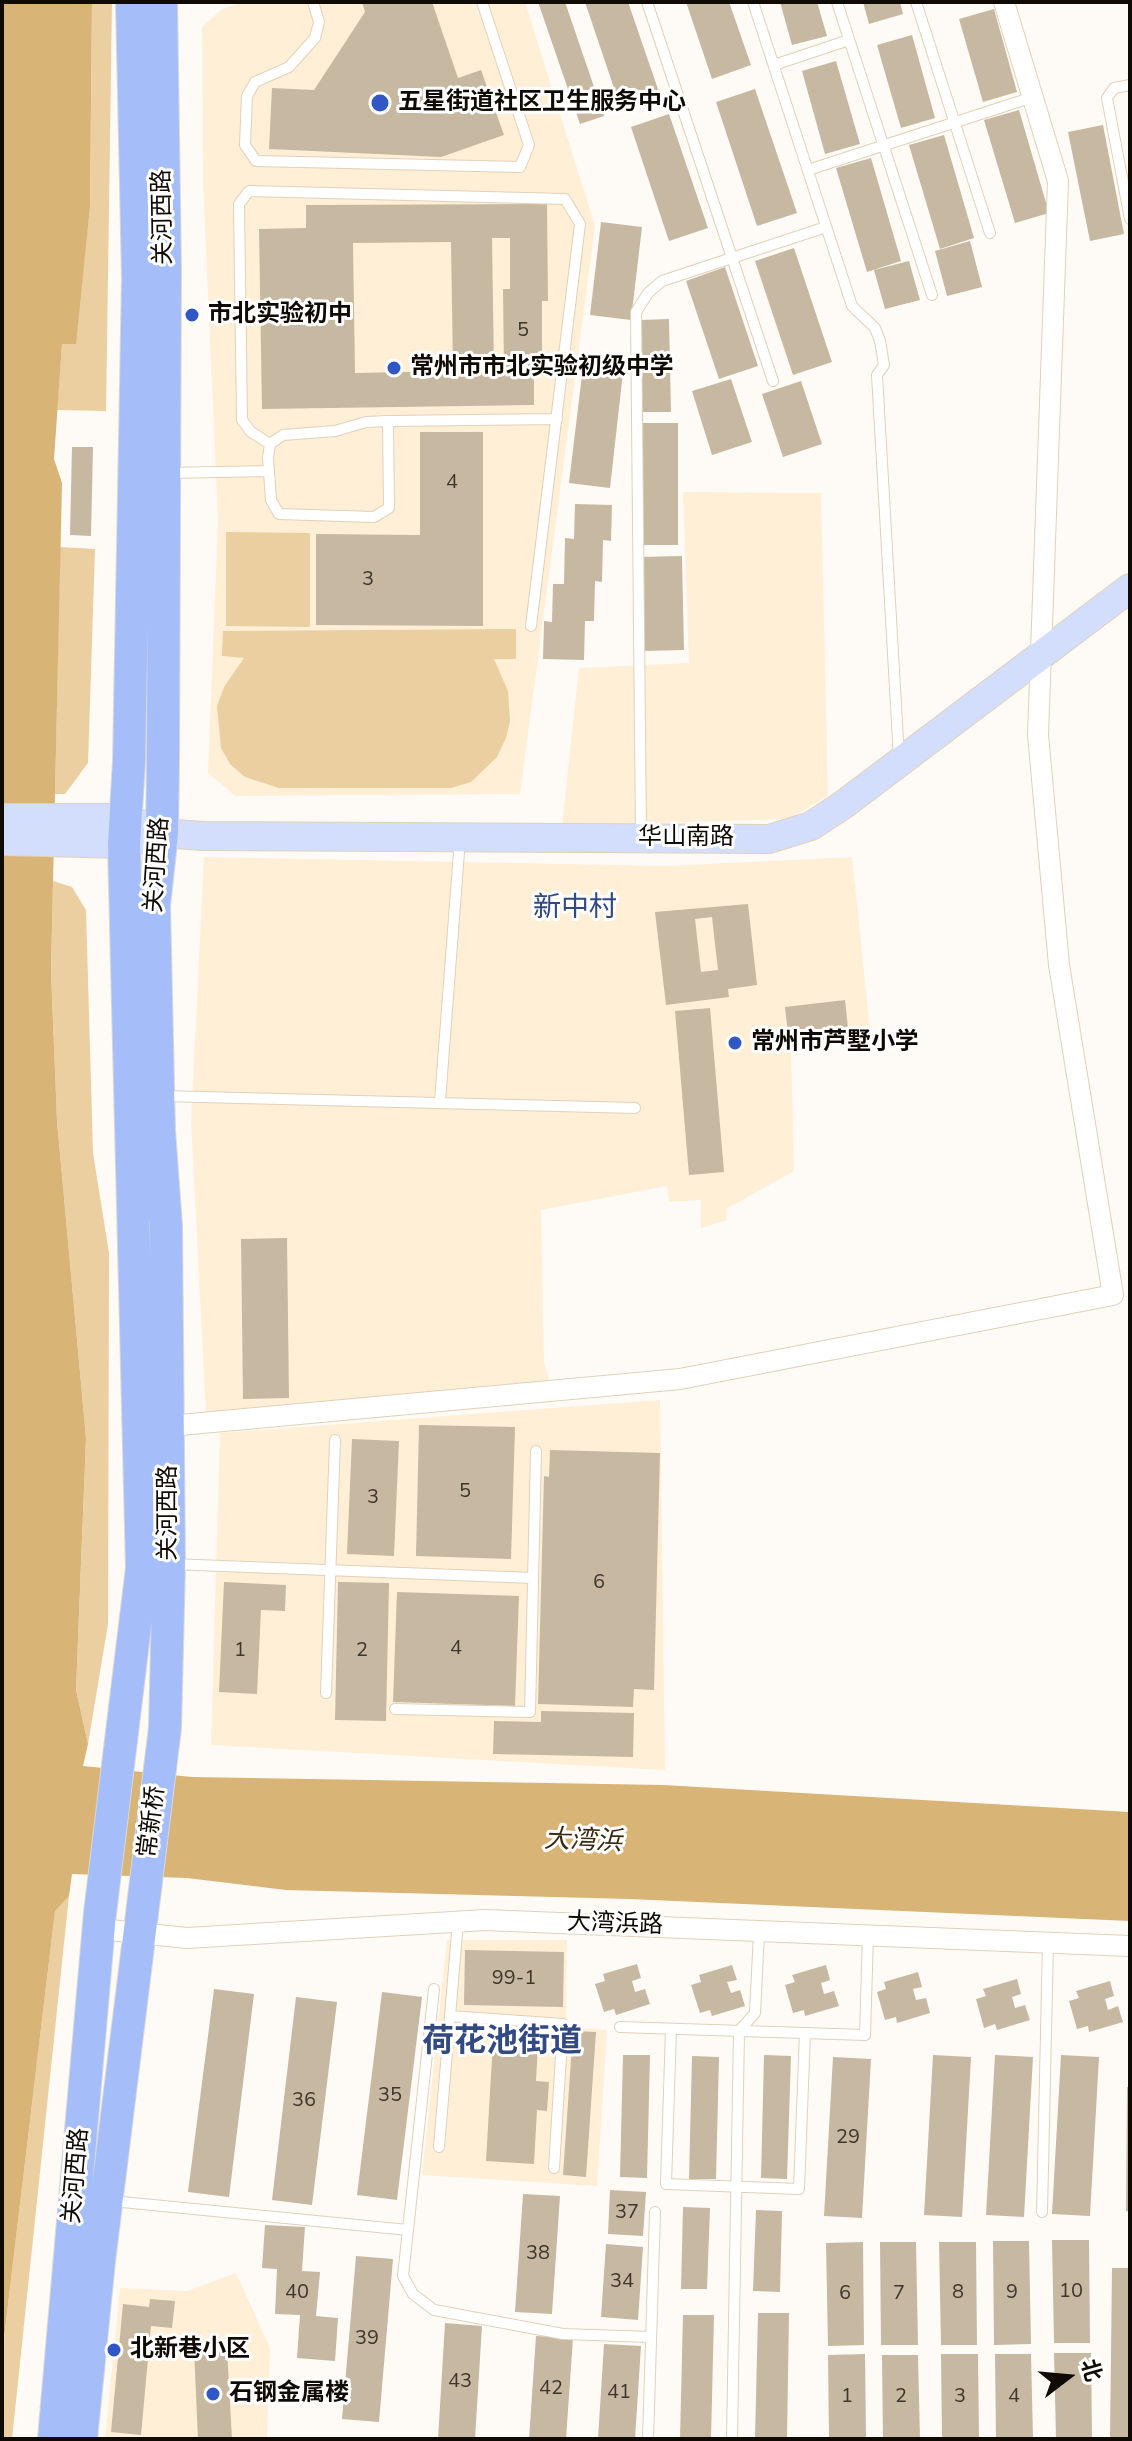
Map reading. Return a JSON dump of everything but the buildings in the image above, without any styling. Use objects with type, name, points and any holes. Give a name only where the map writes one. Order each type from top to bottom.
[{"type":"main road","name":"关河西路","points":[[150,5],[164,473],[162,833],[154,905],[166,1226],[169,1426],[165,1728]]},
{"type":"main road","name":"关河西路","points":[[124,1726],[142,1568],[124,831],[129,762],[138,278],[150,5]]},
{"type":"main road","name":"常新桥","points":[[100,1921],[124,1726]]},
{"type":"main road","name":"常新桥","points":[[139,1924],[165,1728]]},
{"type":"main road","name":"关河西路","points":[[54,2439],[100,1921]]},
{"type":"main road","name":"关河西路","points":[[81,2439],[139,1924]]},
{"type":"street","points":[[169,1426],[680,1379],[1113,1295],[1059,965],[1038,735],[1058,181],[1004,2]]},
{"type":"street","name":"华山南路","points":[[58,830],[769,839],[811,826],[1130,588]]},
{"type":"street","points":[[2,818],[58,830]]},
{"type":"street","points":[[2,841],[58,830]]},
{"type":"street","name":"大湾浜路","points":[[100,1921],[139,1924],[187,1938],[458,1921],[1130,1946]]},
{"type":"lane","points":[[313,2],[319,22],[315,38],[289,67],[255,82],[247,96],[245,145],[256,161],[520,167],[529,145],[482,2]]},
{"type":"lane","points":[[647,2],[773,381]]},
{"type":"lane","points":[[753,2],[852,306],[875,328],[884,365],[877,375],[900,762]]},
{"type":"lane","points":[[837,2],[932,295]]},
{"type":"lane","points":[[916,2],[990,233]]},
{"type":"lane","points":[[774,65],[849,40]]},
{"type":"lane","points":[[1130,85],[1114,88],[1107,98],[1130,219]]},
{"type":"lane","points":[[808,170],[1035,97]]},
{"type":"lane","points":[[270,444],[251,432],[242,420],[239,204],[249,191],[565,199],[580,224],[531,626]]},
{"type":"lane","points":[[641,838],[636,312],[648,293],[662,281],[826,227]]},
{"type":"lane","points":[[270,444],[283,435],[335,431],[366,422],[557,419]]},
{"type":"lane","points":[[270,444],[271,500],[279,514],[374,517],[389,508],[388,421]]},
{"type":"lane","points":[[164,473],[269,471]]},
{"type":"lane","points":[[440,1101],[460,837]]},
{"type":"lane","points":[[159,1096],[635,1108]]},
{"type":"lane","points":[[326,1693],[335,1440]]},
{"type":"lane","points":[[395,1709],[530,1712],[536,1451]]},
{"type":"lane","points":[[169,1564],[533,1578]]},
{"type":"lane","points":[[439,2147],[458,1921]]},
{"type":"lane","points":[[732,2439],[739,2031],[755,2013],[759,1932]]},
{"type":"lane","points":[[620,2027],[865,2035],[868,1936]]},
{"type":"lane","points":[[1042,2212],[1048,1943]]},
{"type":"lane","points":[[434,1989],[403,2276],[413,2294],[434,2310],[563,2334],[651,2337]]},
{"type":"lane","points":[[450,2016],[563,2024],[554,2168]]},
{"type":"lane","points":[[671,2029],[666,2184],[799,2189],[805,2033]]},
{"type":"lane","points":[[106,2200],[408,2230]]},
{"type":"lane","points":[[648,2439],[655,2212]]},
{"type":"shaded area","points":[[92,2],[112,2],[106,411],[57,410],[62,343],[75,344],[90,207]]},
{"type":"shaded area","name":"常州市市北实验初级中学","points":[[244,2],[525,2],[595,226],[520,794],[235,796],[208,773],[218,521],[203,180],[202,27],[222,9]]},
{"type":"shaded area","points":[[683,492],[821,493],[828,796],[789,819],[562,826],[579,668],[689,663]]},
{"type":"shaded area","points":[[226,532],[310,533],[310,627],[226,626]]},
{"type":"shaded area","points":[[60,547],[95,549],[88,763],[65,794],[55,794]]},
{"type":"shaded area","points":[[516,629],[516,659],[494,659],[508,691],[510,721],[506,738],[497,757],[471,782],[451,788],[279,788],[245,777],[230,764],[221,748],[217,706],[224,687],[244,658],[222,656],[223,631]]},
{"type":"shaded area","points":[[204,857],[666,866],[852,857],[871,1039],[791,1047],[794,1171],[726,1209],[727,1220],[701,1228],[701,1200],[669,1202],[667,1186],[541,1210],[544,1362],[550,1383],[206,1413],[191,1121]]},
{"type":"shaded area","points":[[53,881],[72,887],[86,910],[93,1153],[109,1253],[108,1624],[88,1744],[76,1690],[86,1438],[57,1121],[51,971]]},
{"type":"shaded area","points":[[660,1400],[665,1770],[211,1745],[220,1433]]},
{"type":"shaded area","points":[[69,1896],[12,2439],[2,2439],[2,2355],[55,1910]]},
{"type":"shaded area","points":[[447,1940],[567,1940],[566,2027],[607,2030],[597,2186],[422,2175]]},
{"type":"shaded area","points":[[236,2273],[270,2348],[267,2439],[105,2439],[120,2288],[187,2291]]},
{"type":"water","name":"大湾浜","points":[[2,2],[92,2],[90,207],[76,344],[62,344],[54,459],[62,483],[51,971],[57,1121],[86,1438],[76,1690],[88,1744],[83,1766],[192,1777],[664,1785],[1130,1812],[1130,1921],[629,1899],[286,1890],[187,1878],[72,1874],[69,1896],[55,1911],[2,2355]]},
{"type":"place","name":"五星街道社区卫生服务中心","points":[[380,103]]},
{"type":"place","name":"市北实验初中","points":[[192,315]]},
{"type":"place","name":"常州市市北实验初级中学","points":[[394,368]]},
{"type":"place","name":"常州市芦墅小学","points":[[735,1043]]},
{"type":"place","name":"北新巷小区","points":[[114,2350]]},
{"type":"place","name":"石钢金属楼","points":[[213,2394]]},
{"type":"district","name":"新中村","points":[[575,909]]},
{"type":"district","name":"荷花池街道","points":[[502,2043]]}]
